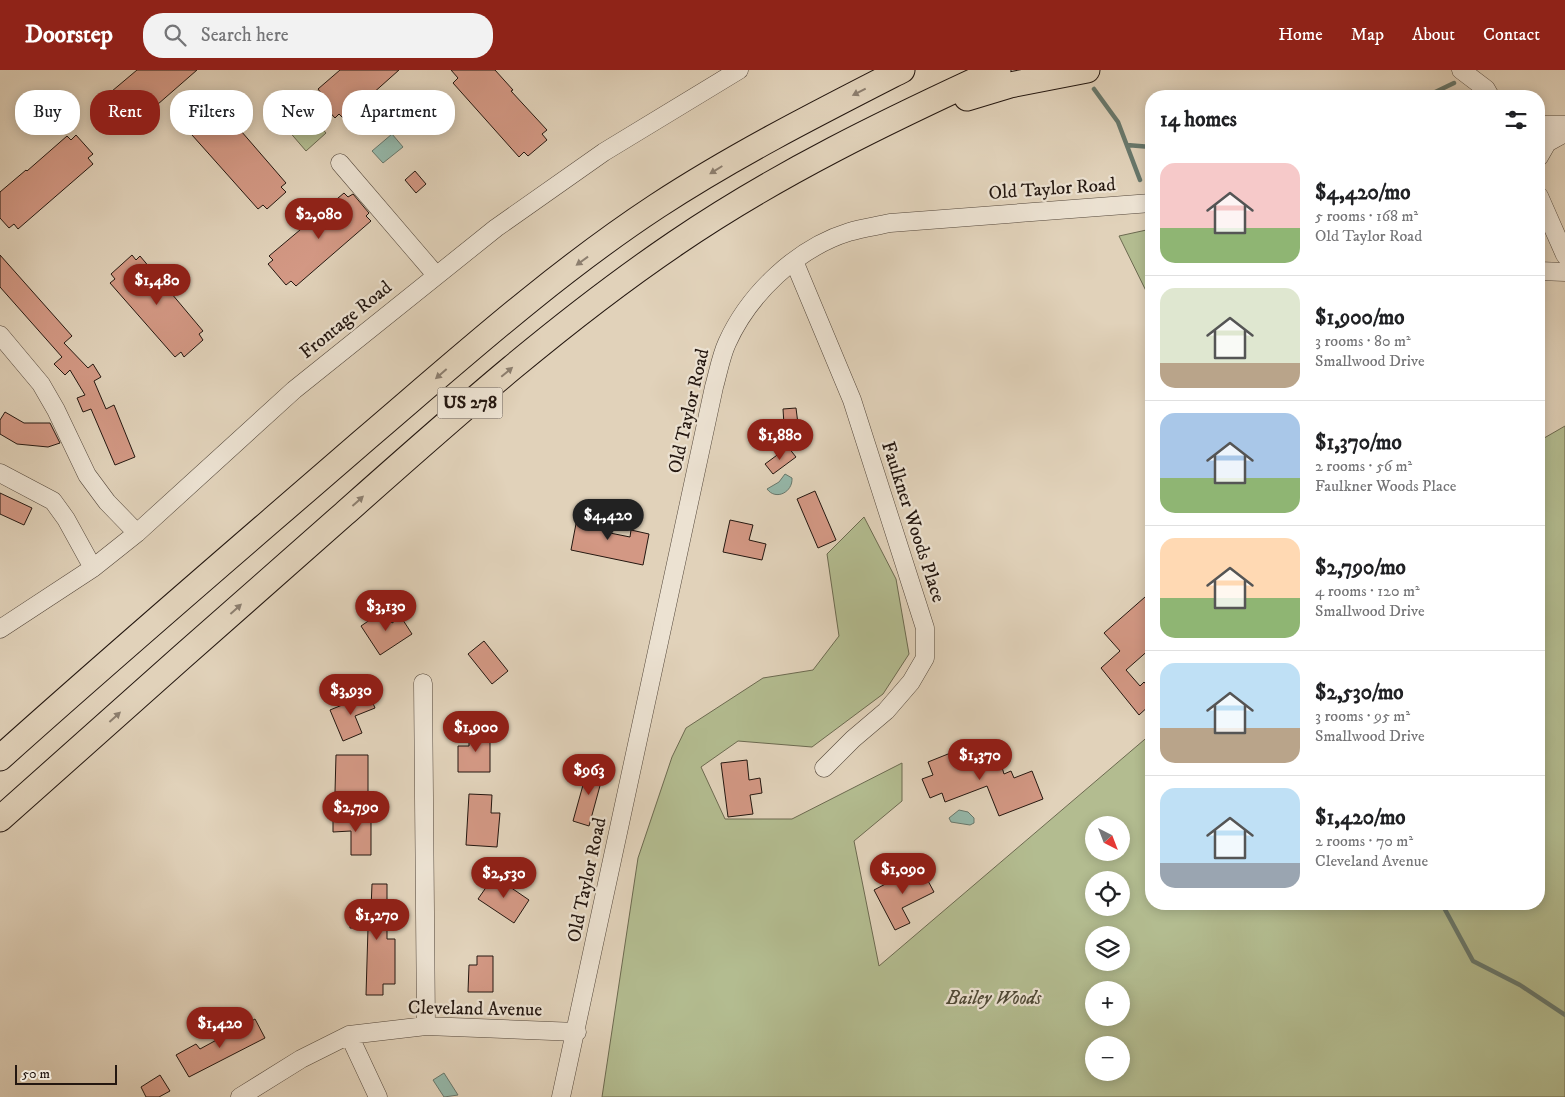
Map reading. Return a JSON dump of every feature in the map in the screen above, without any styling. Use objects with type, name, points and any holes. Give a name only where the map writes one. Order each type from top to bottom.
[{"type":"highway","name":"US 278","points":[[0,758],[449,368],[550,284],[656,207],[759,143],[902,70]]},
{"type":"highway","name":"US 278","points":[[0,819],[448,422],[573,317],[677,242],[787,174],[886,122],[998,70]]},
{"type":"highway","points":[[886,122],[1010,85],[1087,70]]},
{"type":"highway","points":[[0,742],[54,710]]},
{"type":"highway","points":[[0,835],[94,735]]},
{"type":"street","name":"Frontage Road","points":[[0,629],[93,568],[137,532],[294,390],[496,228],[604,152],[738,70]]},
{"type":"street","points":[[1461,70],[1484,90]]},
{"type":"street","points":[[1484,70],[1487,90]]},
{"type":"street","points":[[1545,125],[1565,125]]},
{"type":"street","points":[[1545,146],[1547,143],[1565,133]]},
{"type":"street","points":[[340,163],[436,275]]},
{"type":"street","name":"Old Taylor Road","points":[[561,1097],[714,387],[727,343],[747,309],[769,283],[794,261],[816,247],[848,233],[890,223],[1145,203]]},
{"type":"street","points":[[1545,210],[1565,255]]},
{"type":"street","name":"Faulkner Woods Place","points":[[794,261],[852,400],[925,628],[925,658],[911,682],[886,711],[853,739],[824,768]]},
{"type":"street","points":[[1545,271],[1565,272]]},
{"type":"street","points":[[0,335],[41,384],[56,410],[86,475],[107,502],[137,532]]},
{"type":"street","points":[[0,473],[53,501],[66,519],[93,568]]},
{"type":"street","points":[[423,683],[426,1026]]},
{"type":"street","name":"Cleveland Avenue","points":[[240,1097],[301,1059],[350,1035],[426,1026],[576,1032]]},
{"type":"street","points":[[350,1035],[378,1097]]},
{"type":"green space","points":[[292,135],[324,135],[306,151]]},
{"type":"green space","points":[[1145,230],[1145,289],[1119,236]]},
{"type":"green space","name":"Bailey Woods","points":[[1565,426],[1565,1097],[602,1097],[638,858],[672,757],[686,728],[763,678],[813,670],[839,636],[827,554],[864,517],[896,579],[909,654],[883,694],[812,747],[738,741],[701,767],[725,819],[792,819],[902,763],[902,801],[854,841],[879,966],[1145,739],[1145,910],[1545,910],[1545,438]]},
{"type":"shaded area","points":[[391,135],[403,147],[383,163],[372,151]]},
{"type":"shaded area","points":[[785,474],[792,478],[790,487],[783,493],[771,493],[767,489],[779,482]]},
{"type":"shaded area","points":[[959,810],[968,812],[974,818],[974,823],[970,825],[951,822],[949,818]]},
{"type":"shaded area","points":[[444,1073],[458,1095],[444,1097],[433,1080]]},
{"type":"building","points":[[137,70],[197,70],[174,90],[170,90],[170,94],[160,102],[160,90],[113,90]]},
{"type":"building","points":[[340,70],[399,70],[377,90],[342,90],[342,117],[339,114],[335,118],[332,115],[332,90],[318,89]]},
{"type":"building","points":[[451,70],[495,70],[513,90],[511,91],[547,130],[542,134],[547,140],[528,156],[524,152],[519,157],[453,83],[458,78]]},
{"type":"building","points":[[76,135],[93,154],[88,158],[93,164],[18,229],[14,224],[9,228],[0,218],[0,192],[67,136],[71,140]]},
{"type":"building","points":[[192,135],[244,135],[286,183],[281,187],[286,192],[267,209],[263,205],[258,209]]},
{"type":"building","points":[[415,171],[426,184],[416,193],[405,180]]},
{"type":"building","points":[[344,193],[348,197],[353,194],[369,213],[366,216],[371,221],[296,286],[291,281],[286,285],[268,264],[273,260],[269,256]]},
{"type":"building","points":[[0,255],[72,336],[64,343],[88,368],[93,364],[101,377],[94,381],[106,409],[114,405],[135,457],[115,465],[91,409],[83,412],[77,398],[85,395],[70,370],[65,375],[54,364],[62,357],[0,287]]},
{"type":"building","points":[[132,255],[136,260],[140,256],[203,331],[199,334],[203,340],[184,357],[181,352],[175,357],[110,283],[115,279],[111,274]]},
{"type":"building","points":[[796,408],[798,424],[784,425],[783,409]]},
{"type":"building","points":[[5,412],[24,423],[50,423],[60,443],[48,447],[17,444],[0,434],[0,420]]},
{"type":"building","points":[[788,447],[796,457],[773,474],[765,464]]},
{"type":"building","points":[[815,491],[836,540],[818,548],[797,499]]},
{"type":"building","points":[[0,493],[32,508],[24,525],[0,514]]},
{"type":"building","points":[[579,508],[594,512],[592,523],[606,526],[605,532],[630,537],[631,530],[649,534],[643,565],[571,550]]},
{"type":"building","points":[[730,520],[753,525],[749,540],[766,544],[762,560],[723,552]]},
{"type":"building","points":[[1145,597],[1145,653],[1126,670],[1140,686],[1145,683],[1145,710],[1139,715],[1101,668],[1120,651],[1104,633]]},
{"type":"building","points":[[383,611],[392,623],[401,617],[412,634],[380,655],[361,626]]},
{"type":"building","points":[[484,641],[508,671],[492,684],[468,654]]},
{"type":"building","points":[[369,694],[375,708],[355,716],[362,733],[343,741],[330,710]]},
{"type":"building","points":[[469,730],[490,731],[490,772],[458,772],[458,746],[469,746]]},
{"type":"building","points":[[973,744],[983,771],[1001,764],[1004,774],[1011,771],[1014,778],[1032,771],[1043,799],[999,816],[987,786],[945,802],[942,793],[930,798],[922,779],[933,775],[928,762]]},
{"type":"building","points":[[336,755],[368,755],[368,792],[335,792]]},
{"type":"building","points":[[747,760],[749,780],[760,778],[762,793],[750,795],[753,814],[728,817],[721,763]]},
{"type":"building","points":[[588,767],[604,771],[589,826],[573,821]]},
{"type":"building","points":[[469,794],[492,795],[491,813],[500,813],[497,847],[466,845]]},
{"type":"building","points":[[371,816],[371,855],[351,855],[351,831],[333,832],[333,817]]},
{"type":"building","points":[[920,866],[934,892],[902,908],[910,923],[895,930],[874,890]]},
{"type":"building","points":[[494,876],[529,900],[514,923],[478,899]]},
{"type":"building","points":[[372,884],[387,884],[387,939],[395,939],[395,984],[383,984],[383,995],[366,995],[368,928],[350,928],[351,908],[371,909]]},
{"type":"building","points":[[477,956],[493,956],[493,992],[468,992],[469,965],[477,965]]},
{"type":"building","points":[[255,1019],[265,1038],[189,1077],[176,1055],[196,1044],[200,1049]]},
{"type":"building","points":[[160,1075],[170,1091],[159,1097],[146,1097],[141,1087]]},
{"type":"waterway","points":[[1439,90],[1454,83]]},
{"type":"waterway","points":[[1094,89],[1118,122],[1140,180]]},
{"type":"waterway","points":[[1127,145],[1145,146]]},
{"type":"waterway","points":[[1445,910],[1473,961],[1520,985],[1565,1015]]}]
